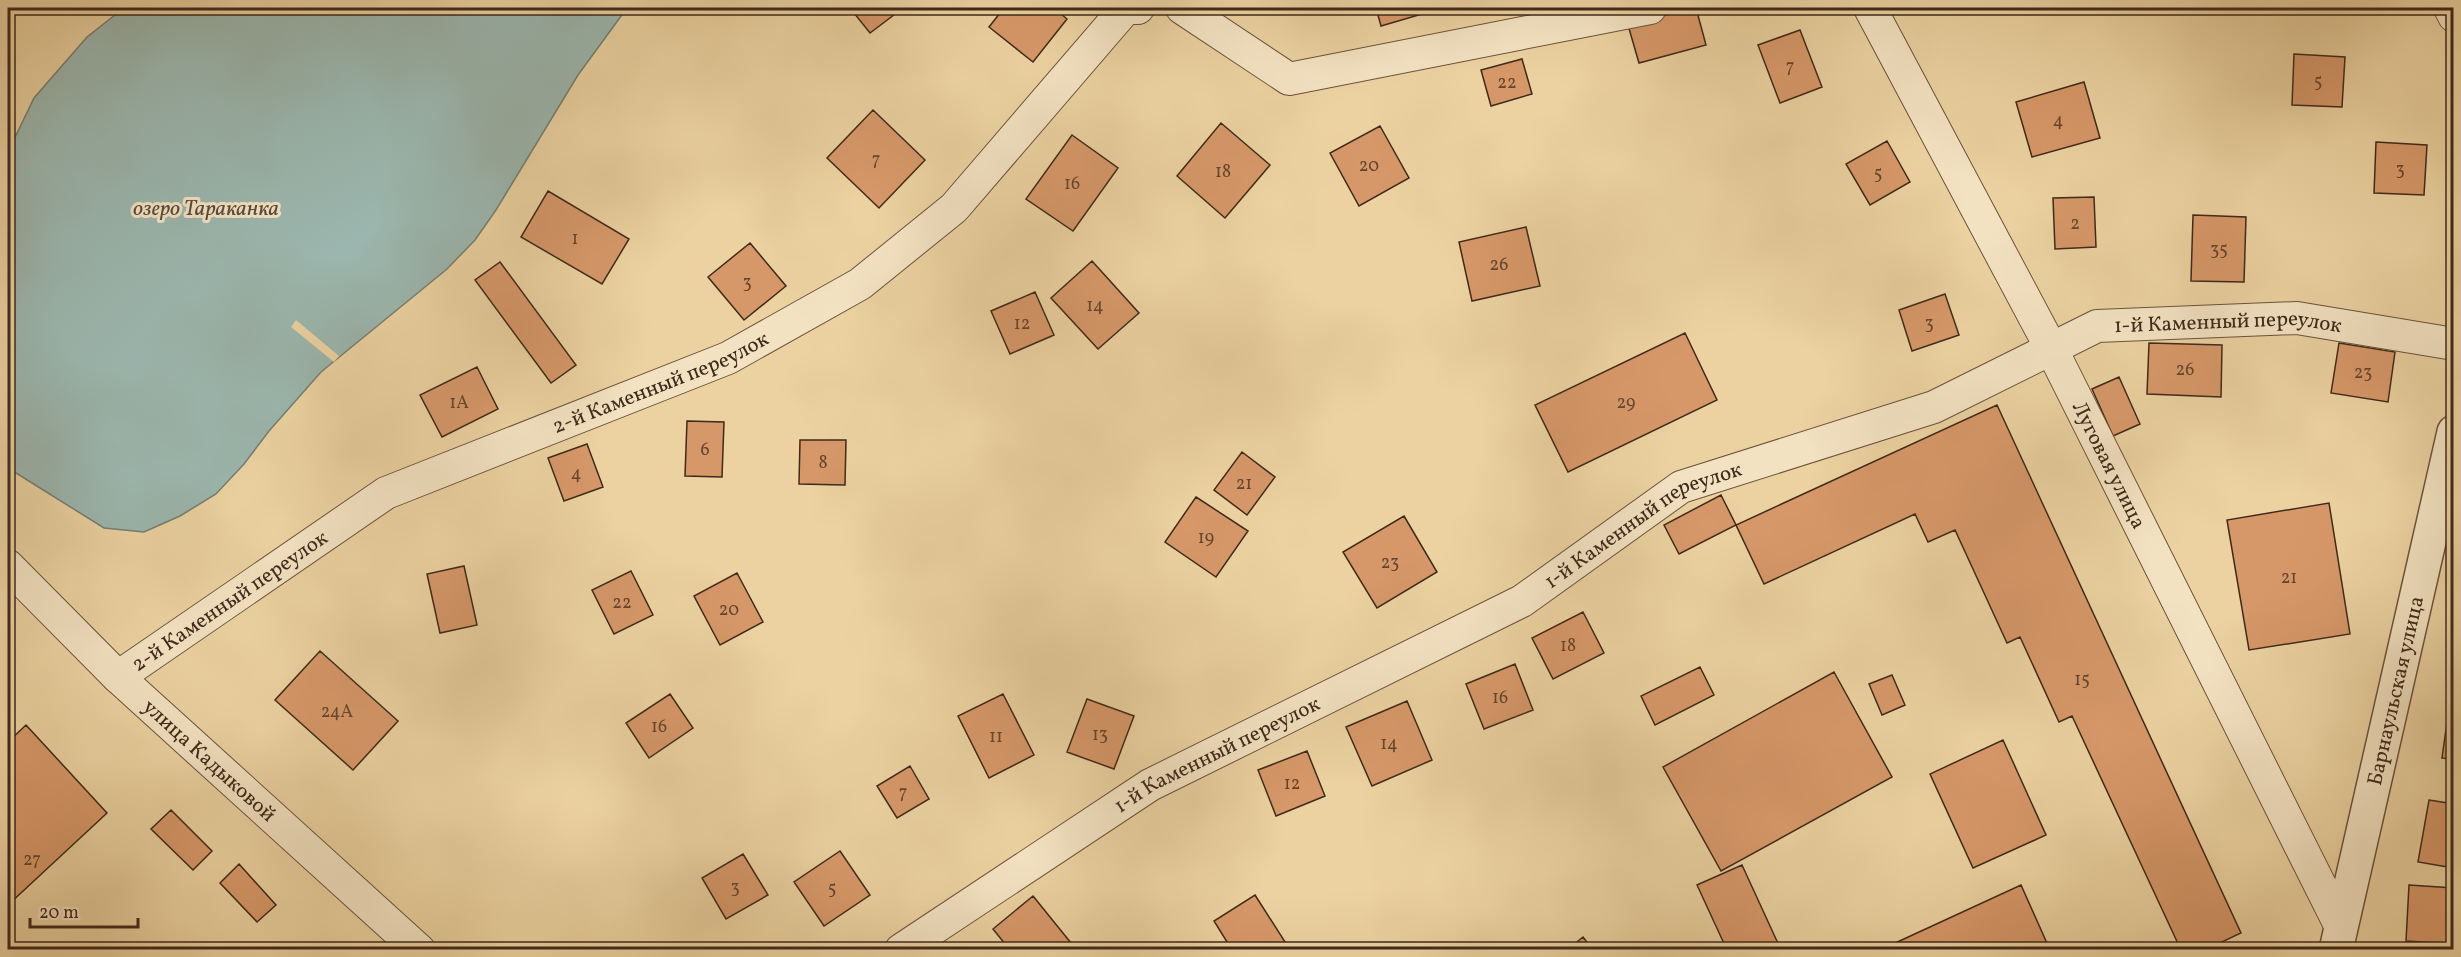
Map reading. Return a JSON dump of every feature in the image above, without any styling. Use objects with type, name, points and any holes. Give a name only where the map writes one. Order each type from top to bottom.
[{"type":"street","name":"2-й Каменный переулок","points":[[118,677],[386,493],[728,358],[860,284],[954,208],[1126,8],[1138,8]]},
{"type":"street","points":[[1182,8],[1289,79],[1650,8]]},
{"type":"street","name":"Луговая улица","points":[[1870,8],[2052,350],[2338,938]]},
{"type":"street","points":[[2450,8],[2454,16]]},
{"type":"street","name":"1-й Каменный переулок","points":[[901,950],[1150,785],[1522,601],[1681,487],[1934,407],[2097,326],[2297,318],[2454,344]]},
{"type":"street","name":"Барнаульская улица","points":[[2338,938],[2454,432]]},
{"type":"street","name":"улица Кадыковой","points":[[8,566],[118,677],[419,950]]},
{"type":"water","name":"озеро Тараканка","points":[[124,8],[627,8],[578,75],[496,210],[475,240],[447,269],[321,372],[216,494],[180,516],[144,532],[104,528],[8,468],[8,152],[34,98],[87,37]]},
{"type":"pier","points":[[296,320],[339,356],[334,362],[291,327]]},
{"type":"building","points":[[850,8],[903,8],[870,33]]},
{"type":"building","points":[[1004,8],[1054,8],[1067,19],[1033,62],[989,27]]},
{"type":"building","points":[[1376,8],[1420,8],[1422,14],[1381,26]]},
{"type":"building","points":[[1696,8],[1706,45],[1639,63],[1628,25]]},
{"type":"building","points":[[2341,8],[2377,8],[2342,13]]},
{"type":"building","points":[[1800,30],[1822,87],[1780,103],[1758,45]]},
{"type":"building","points":[[2294,54],[2345,57],[2342,107],[2292,105]]},
{"type":"building","points":[[1522,59],[1532,94],[1491,106],[1481,70]]},
{"type":"building","points":[[2084,82],[2100,138],[2032,157],[2016,102]]},
{"type":"building","points":[[873,110],[925,160],[879,208],[827,158]]},
{"type":"building","points":[[1221,123],[1270,165],[1225,218],[1177,176]]},
{"type":"building","points":[[1380,126],[1409,178],[1359,206],[1330,153]]},
{"type":"building","points":[[1072,135],[1118,168],[1073,231],[1026,199]]},
{"type":"building","points":[[1887,141],[1910,182],[1870,205],[1846,164]]},
{"type":"building","points":[[2376,142],[2427,145],[2424,195],[2374,193]]},
{"type":"building","points":[[548,191],[629,239],[602,284],[521,237]]},
{"type":"building","points":[[2094,197],[2096,247],[2055,249],[2053,198]]},
{"type":"building","points":[[2193,215],[2246,217],[2244,282],[2191,281]]},
{"type":"building","points":[[1526,227],[1540,286],[1472,301],[1459,242]]},
{"type":"building","points":[[750,243],[786,286],[744,320],[708,277]]},
{"type":"building","points":[[1092,261],[1139,313],[1098,349],[1051,298]]},
{"type":"building","points":[[500,262],[576,365],[551,383],[475,280]]},
{"type":"building","points":[[1035,292],[1054,335],[1010,354],[991,311]]},
{"type":"building","points":[[1945,294],[1959,335],[1912,351],[1899,310]]},
{"type":"building","points":[[1685,333],[1717,400],[1568,472],[1535,405]]},
{"type":"building","points":[[2149,343],[2222,345],[2221,397],[2147,394]]},
{"type":"building","points":[[2339,343],[2395,352],[2388,402],[2331,393]]},
{"type":"building","points":[[477,367],[498,409],[442,437],[420,395]]},
{"type":"building","points":[[2119,377],[2140,424],[2113,436],[2092,389]]},
{"type":"building","points":[[1997,405],[2241,933],[2205,950],[2181,950],[2072,716],[2059,722],[2020,637],[2007,643],[1955,530],[1928,542],[1915,514],[1764,584],[1736,525]]},
{"type":"building","points":[[687,421],[724,422],[722,477],[685,476]]},
{"type":"building","points":[[800,440],[846,440],[845,485],[799,484]]},
{"type":"building","points":[[587,444],[603,487],[564,501],[548,458]]},
{"type":"building","points":[[1242,452],[1275,477],[1247,515],[1214,490]]},
{"type":"building","points":[[1721,495],[1736,525],[1679,554],[1664,525]]},
{"type":"building","points":[[1196,497],[1248,531],[1216,577],[1165,542]]},
{"type":"building","points":[[2329,503],[2350,634],[2249,650],[2227,520]]},
{"type":"building","points":[[1404,516],[1437,572],[1377,608],[1343,552]]},
{"type":"building","points":[[464,566],[477,625],[440,633],[427,574]]},
{"type":"building","points":[[631,571],[653,615],[614,634],[592,590]]},
{"type":"building","points":[[737,573],[763,622],[720,645],[694,596]]},
{"type":"building","points":[[1583,612],[1604,653],[1553,679],[1532,638]]},
{"type":"building","points":[[320,651],[398,721],[353,770],[275,700]]},
{"type":"building","points":[[1515,664],[1533,710],[1484,729],[1466,684]]},
{"type":"building","points":[[1700,667],[1714,695],[1655,725],[1641,696]]},
{"type":"building","points":[[1834,672],[1892,777],[1721,871],[1663,767]]},
{"type":"building","points":[[1892,675],[1905,705],[1882,715],[1869,684]]},
{"type":"building","points":[[670,694],[693,728],[649,758],[626,723]]},
{"type":"building","points":[[1003,694],[1034,755],[989,778],[958,716]]},
{"type":"building","points":[[1087,699],[1134,716],[1114,769],[1067,752]]},
{"type":"building","points":[[2450,700],[2454,700],[2454,759],[2442,758]]},
{"type":"building","points":[[1407,701],[1432,760],[1372,786],[1346,727]]},
{"type":"building","points":[[26,725],[107,813],[8,905],[8,742]]},
{"type":"building","points":[[2003,740],[2046,835],[1973,868],[1930,774]]},
{"type":"building","points":[[1307,751],[1325,796],[1276,816],[1258,770]]},
{"type":"building","points":[[910,766],[929,799],[897,818],[877,786]]},
{"type":"building","points":[[2429,800],[2454,804],[2454,868],[2418,862]]},
{"type":"building","points":[[171,810],[212,851],[193,870],[151,829]]},
{"type":"building","points":[[840,851],[870,895],[824,926],[794,882]]},
{"type":"building","points":[[743,854],[768,895],[726,919],[702,878]]},
{"type":"building","points":[[239,864],[276,905],[257,922],[220,883]]},
{"type":"building","points":[[1742,865],[1781,950],[1727,950],[1697,885]]},
{"type":"building","points":[[2021,885],[2050,950],[1880,950]]},
{"type":"building","points":[[2409,885],[2454,888],[2454,944],[2406,941]]},
{"type":"building","points":[[1255,895],[1287,945],[1279,950],[1232,950],[1214,921]]},
{"type":"building","points":[[1033,896],[1071,943],[1063,950],[1010,950],[993,929]]},
{"type":"building","points":[[1583,937],[1593,950],[1567,950]]}]
